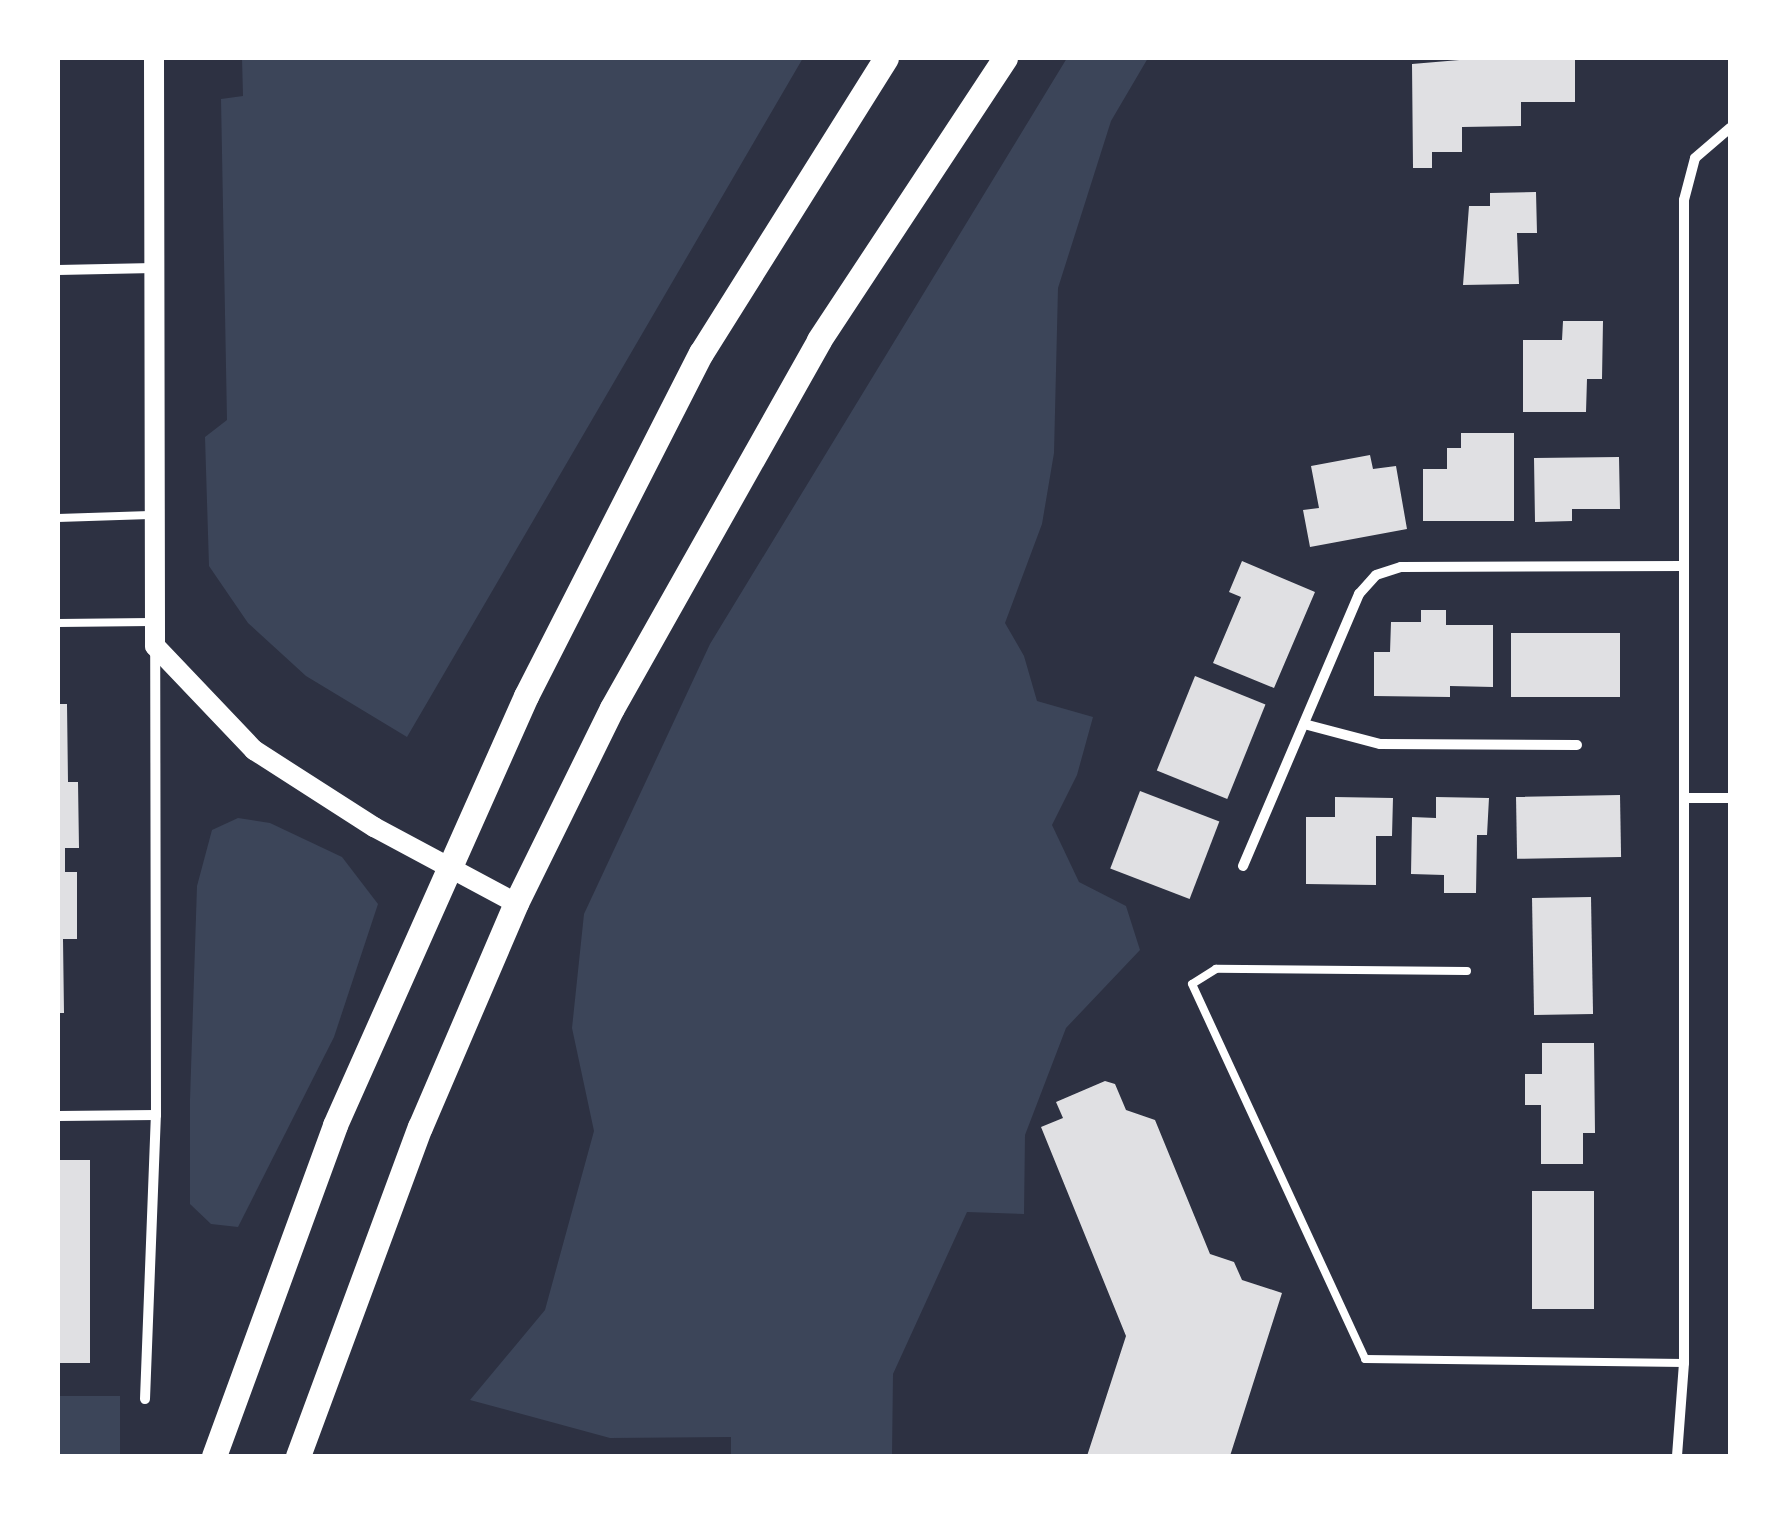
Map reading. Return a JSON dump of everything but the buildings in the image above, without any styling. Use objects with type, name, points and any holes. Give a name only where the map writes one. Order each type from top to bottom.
[{"type":"main road","points":[[154,58],[156,646],[254,750],[445,868],[516,903]]},
{"type":"main road","points":[[214,1456],[328,1143],[445,868],[610,523],[692,370],[886,58]]},
{"type":"main road","points":[[298,1456],[376,1238],[516,903],[713,521],[819,340],[1004,58]]},
{"type":"street","points":[[1677,1456],[1684,1363],[1684,200],[1695,158],[1730,128]]},
{"type":"street","points":[[58,270],[155,268]]},
{"type":"street","points":[[1243,866],[1360,594],[1384,571],[1684,566]]},
{"type":"street","points":[[145,1399],[156,1115],[156,646]]},
{"type":"street","points":[[1304,724],[1380,744],[1578,744]]},
{"type":"street","points":[[1684,798],[1730,798]]},
{"type":"street","points":[[58,1116],[156,1115]]},
{"type":"lane","points":[[58,518],[155,515]]},
{"type":"lane","points":[[58,623],[156,622]]},
{"type":"lane","points":[[1467,971],[1216,969],[1192,984],[1365,1358],[1684,1363]]},
{"type":"shaded area","points":[[242,58],[803,58],[407,737],[306,676],[248,623],[209,566],[205,437],[227,420],[221,99],[243,96]]},
{"type":"shaded area","points":[[1067,58],[1148,58],[1111,121],[1058,288],[1054,453],[1042,524],[1005,623],[1024,656],[1037,701],[1093,717],[1077,775],[1052,825],[1079,882],[1126,906],[1140,950],[1066,1028],[1025,1135],[1024,1214],[967,1212],[893,1374],[892,1456],[731,1456],[731,1437],[610,1438],[470,1400],[545,1310],[594,1131],[572,1028],[584,914],[710,644]]},
{"type":"shaded area","points":[[238,818],[270,823],[342,857],[378,904],[334,1037],[238,1227],[211,1224],[190,1204],[190,1100],[197,886],[212,830]]},
{"type":"shaded area","points":[[58,1396],[120,1396],[120,1456],[58,1456]]}]
